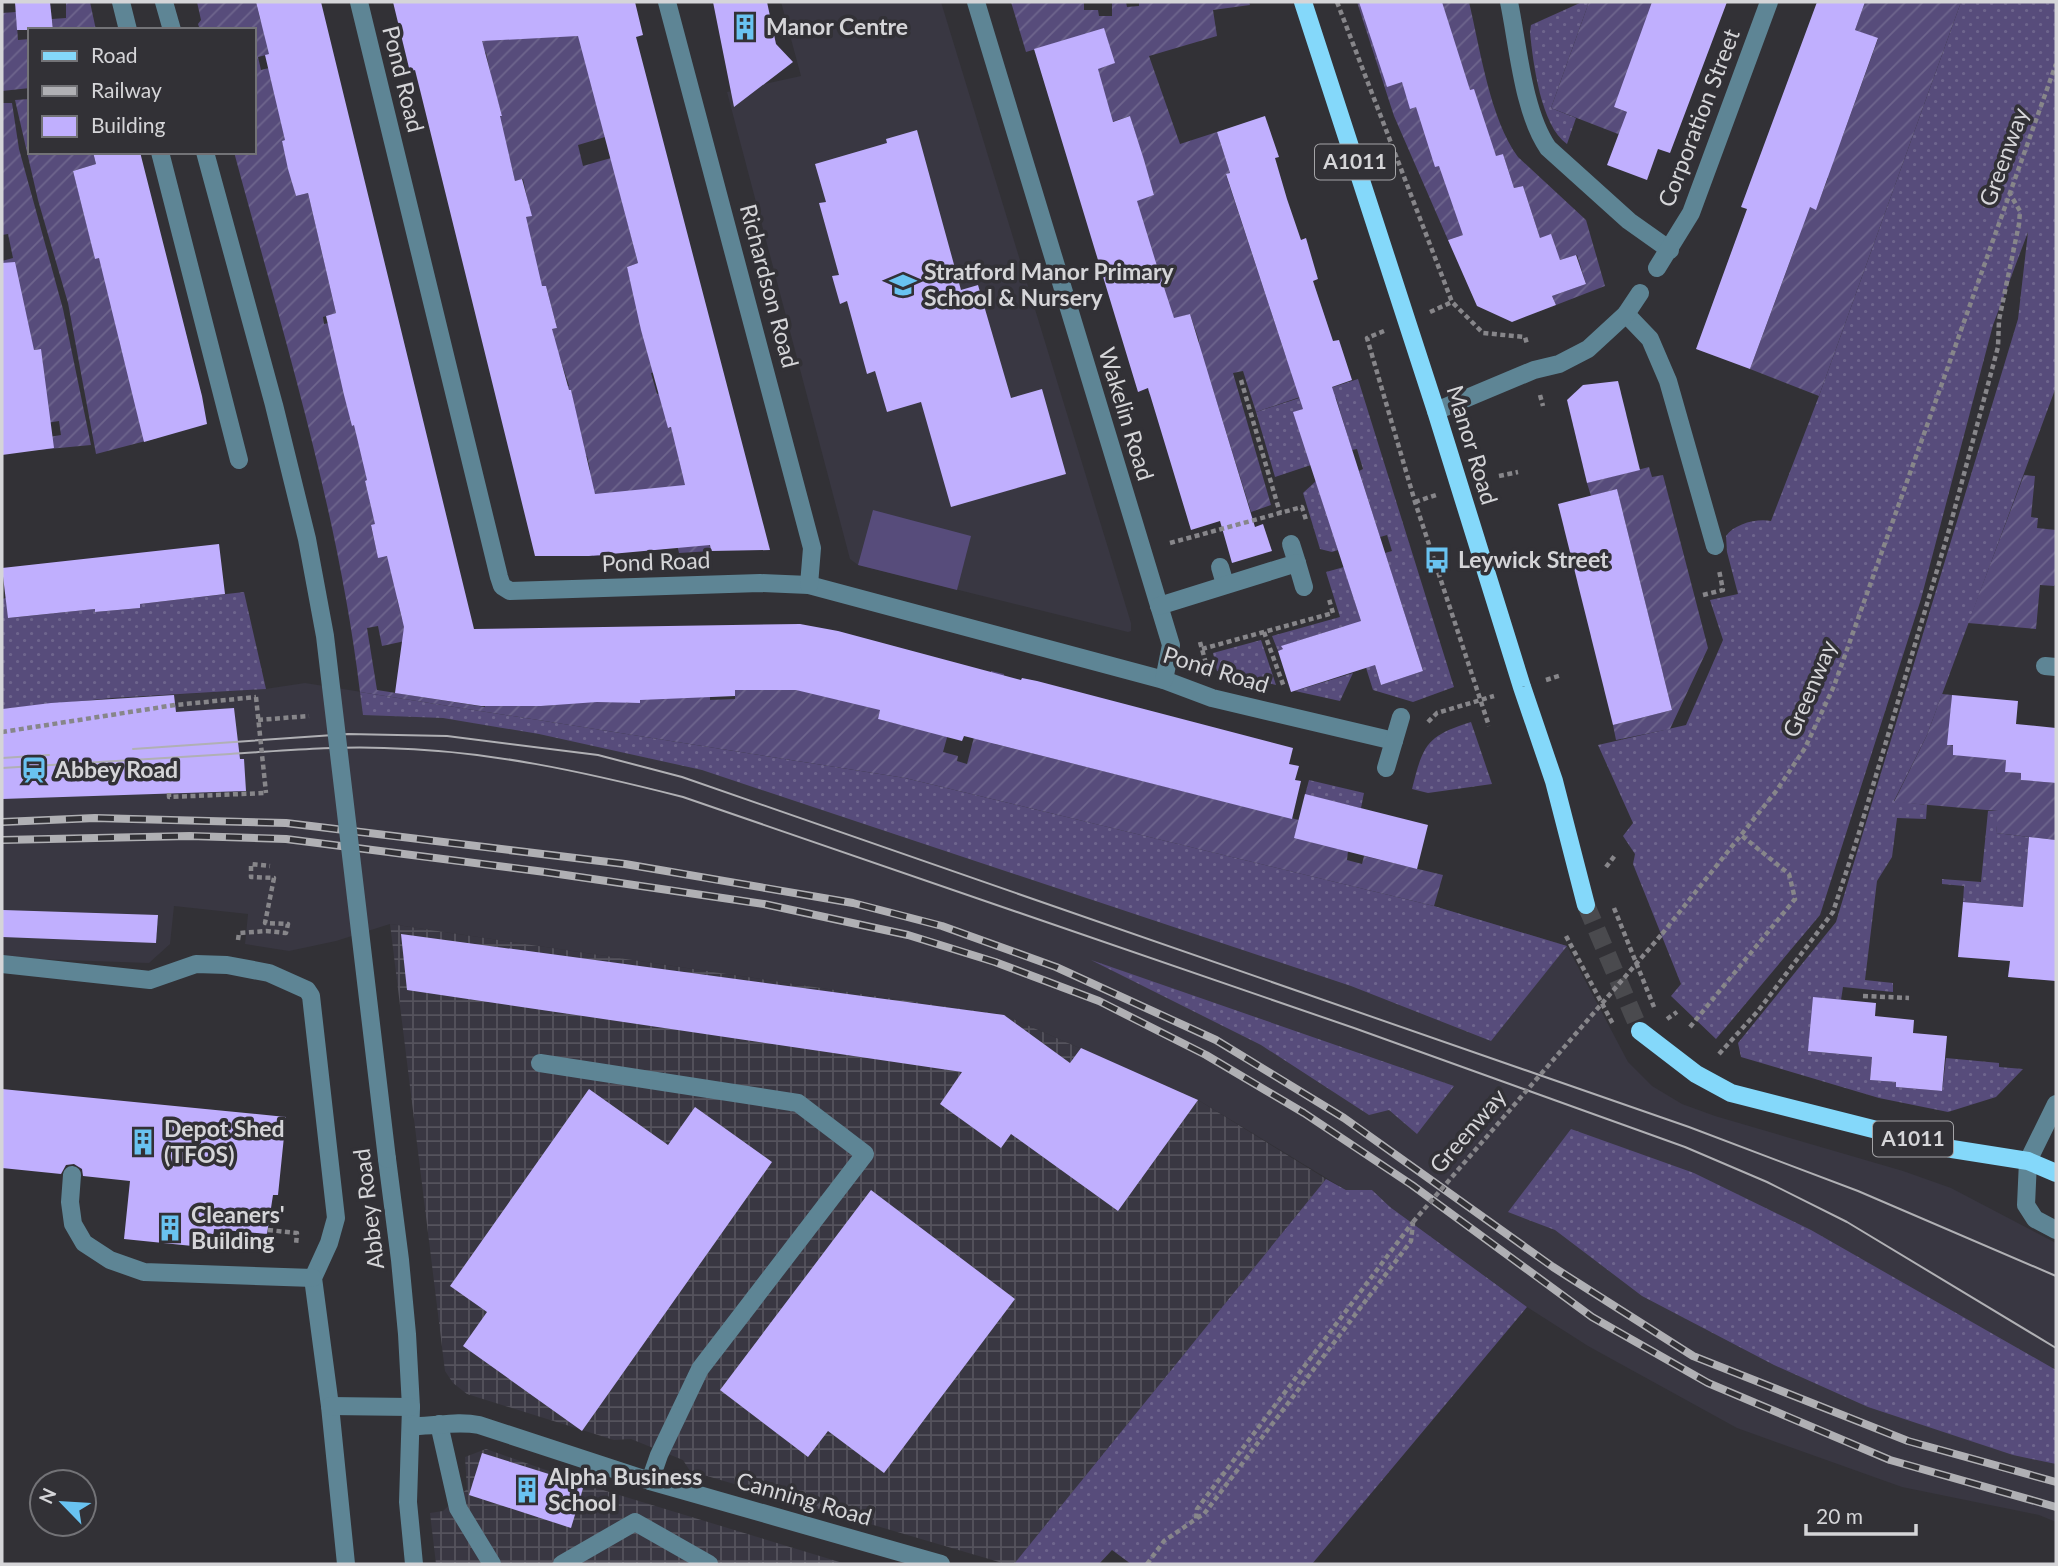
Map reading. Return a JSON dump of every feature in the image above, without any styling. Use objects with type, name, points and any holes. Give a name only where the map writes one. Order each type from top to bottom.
[{"type":"main road","name":"Manor Road","points":[[1303,2],[1554,781],[1586,905]]},
{"type":"main road","name":"A1011","points":[[1640,1031],[1696,1074],[1731,1093],[1952,1149],[2028,1161],[2056,1173]]},
{"type":"street","points":[[121,2],[128,28]]},
{"type":"street","points":[[164,2],[171,28]]},
{"type":"street","name":"Pond Road","points":[[359,2],[502,586],[519,592],[760,583],[809,585],[1164,680],[1212,698],[1394,741]]},
{"type":"street","name":"Richardson Road","points":[[667,2],[812,548],[809,585]]},
{"type":"street","name":"Wakelin Road","points":[[976,2],[1171,645],[1164,680]]},
{"type":"street","name":"Corporation Street","points":[[1509,2],[1532,116],[1548,148],[1629,221],[1670,250]]},
{"type":"street","name":"Corporation Street","points":[[1657,268],[1691,213],[1769,2]]},
{"type":"street","points":[[161,154],[239,460]]},
{"type":"street","name":"Abbey Road","points":[[206,154],[310,549],[326,636],[400,1260],[411,1407],[408,1502],[414,1564]]},
{"type":"street","points":[[1436,411],[1588,349],[1626,314],[1640,293]]},
{"type":"street","points":[[1626,314],[1650,340],[1668,381],[1715,546]]},
{"type":"street","points":[[1291,544],[1304,587]]},
{"type":"street","points":[[1159,606],[1223,575],[1297,563]]},
{"type":"street","points":[[1386,768],[1401,717]]},
{"type":"street","points":[[2,964],[150,980],[196,964],[227,965],[269,974],[307,990],[313,1002],[336,1217],[329,1243],[313,1278],[330,1406],[346,1564]]},
{"type":"street","points":[[540,1063],[798,1103],[865,1154],[700,1369],[659,1455],[650,1481]]},
{"type":"street","points":[[2056,1104],[2028,1161],[2026,1205],[2035,1219],[2056,1230]]},
{"type":"street","points":[[72,1175],[70,1202],[73,1224],[84,1243],[110,1260],[144,1272],[313,1278]]},
{"type":"street","points":[[330,1406],[411,1407]]},
{"type":"street","name":"Canning Road","points":[[411,1426],[460,1421],[479,1425],[650,1481],[941,1564]]},
{"type":"street","points":[[439,1424],[458,1508],[492,1564]]},
{"type":"street","points":[[562,1564],[635,1522],[709,1564]]},
{"type":"path","points":[[1337,2],[1452,302],[1483,333],[1525,337]]},
{"type":"path","name":"Greenway","points":[[1196,1519],[1197,1509],[1413,1222],[1662,934],[1777,790],[1805,748],[1834,686],[2056,64]]},
{"type":"path","points":[[1719,1055],[1758,1011],[1833,912],[1949,530],[1998,347],[1999,320],[2020,211],[2009,193]]},
{"type":"path","points":[[1441,307],[1452,302]]},
{"type":"path","points":[[1375,335],[1367,338],[1415,502],[1489,726]]},
{"type":"path","points":[[1241,380],[1280,513]]},
{"type":"path","points":[[1499,476],[1518,471]]},
{"type":"path","points":[[1415,502],[1431,496]]},
{"type":"path","points":[[1209,673],[1202,649],[1264,632],[1287,694]]},
{"type":"path","points":[[1542,681],[1562,675]]},
{"type":"path","points":[[1437,713],[1494,696]]},
{"type":"path","points":[[2,732],[175,705],[256,697],[267,793],[169,797],[169,793]]},
{"type":"path","points":[[258,720],[313,715]]},
{"type":"path","points":[[1690,1027],[1795,899],[1789,874],[1741,835]]},
{"type":"path","points":[[1602,872],[1616,854]]},
{"type":"path","points":[[266,931],[286,933],[288,924],[265,923],[274,878],[251,877],[251,864],[270,866]]},
{"type":"path","points":[[1611,902],[1658,1016],[1663,1022],[1676,1012]]},
{"type":"path","points":[[1566,936],[1618,1033]]},
{"type":"path","points":[[1863,996],[1909,998]]},
{"type":"path","name":"Greenway","points":[[1147,1564],[1164,1541],[1204,1514],[1411,1241],[1413,1222]]},
{"type":"path","points":[[268,1230],[293,1233]]},
{"type":"shaded area","points":[[66,2],[90,2],[96,28],[53,28],[52,19],[66,18]]},
{"type":"shaded area","points":[[197,2],[256,2],[274,53],[258,57],[261,70],[277,66],[300,136],[282,141],[296,196],[308,193],[336,313],[323,317],[324,324],[338,321],[366,422],[376,478],[365,481],[372,510],[386,521],[371,526],[378,557],[388,556],[405,596],[397,599],[402,619],[414,639],[382,646],[378,626],[367,628],[377,690],[485,707],[486,693],[538,706],[553,705],[552,690],[583,702],[613,701],[626,684],[626,703],[640,702],[640,683],[710,697],[710,700],[735,699],[735,682],[741,690],[779,690],[779,664],[882,705],[878,719],[898,724],[951,723],[943,752],[958,756],[957,761],[967,764],[991,671],[1004,674],[993,720],[995,744],[1299,820],[1348,851],[1347,860],[1362,864],[1364,856],[1443,875],[1434,906],[905,778],[360,692],[338,556],[323,488],[235,154],[256,154],[256,28],[199,28],[198,24],[201,20]]},
{"type":"shaded area","points":[[555,2],[565,2],[566,26],[578,25],[605,137],[578,145],[583,166],[611,158],[638,263],[627,267],[632,287],[665,369],[651,373],[657,394],[670,390],[669,428],[679,425],[687,453],[678,456],[683,476],[701,510],[711,551],[679,553],[671,519],[611,511],[615,555],[593,556],[586,523],[565,476],[590,470],[587,456],[583,456],[571,390],[554,394],[554,390],[569,386],[559,355],[542,332],[557,328],[546,286],[532,289],[535,257],[532,245],[497,224],[531,216],[523,179],[515,181],[510,160],[489,119],[502,116],[498,102],[469,109],[480,79],[491,76],[486,53],[432,5],[556,28]]},
{"type":"shaded area","name":"Stratford Manor Primary School & Nursery","points":[[781,2],[941,2],[1131,623],[1131,631],[858,565],[850,559],[727,92],[801,76]]},
{"type":"shaded area","points":[[1011,2],[1084,2],[1084,10],[1098,10],[1099,16],[1112,16],[1112,2],[1126,2],[1127,7],[1139,6],[1139,2],[1249,2],[1250,5],[1213,10],[1217,36],[1149,56],[1180,144],[1217,132],[1230,173],[1226,175],[1286,357],[1303,396],[1256,412],[1243,371],[1233,373],[1271,505],[1251,512],[1209,377],[1150,395],[1148,389],[1190,376],[1199,341],[1190,314],[1157,324],[1121,205],[1154,195],[1130,116],[1099,126],[1082,74],[1114,63],[1106,35],[1086,34],[1026,52]]},
{"type":"shaded area","points":[[1357,2],[1469,2],[1487,82],[1508,141],[1518,157],[1586,220],[1605,286],[1556,305],[1552,296],[1586,284],[1577,255],[1560,260],[1540,238],[1523,186],[1514,188],[1503,154],[1442,174],[1472,232],[1448,240],[1394,116]]},
{"type":"shaded area","points":[[1582,2],[1589,2],[1551,108],[1576,118],[1567,144],[1558,135],[1545,109],[1536,76],[1530,32],[1531,25]]},
{"type":"shaded area","points":[[1589,2],[1679,2],[1673,16],[1614,107],[1639,117],[1631,139],[1551,108]]},
{"type":"shaded area","points":[[1865,2],[1961,2],[1819,396],[1750,369],[1798,240],[1743,220],[1749,210],[1792,201],[1816,209],[1828,178],[1803,168],[1842,138],[1878,39],[1855,30]]},
{"type":"shaded area","points":[[1961,2],[2056,2],[2056,387],[1927,735],[1894,801],[1927,805],[1926,819],[1897,818],[1892,857],[1877,881],[1865,980],[1893,983],[1893,992],[1843,987],[1841,1000],[1808,1051],[1872,1057],[1870,1080],[1896,1082],[1896,1087],[1942,1091],[1946,1058],[1999,1063],[1999,1067],[2023,1069],[1996,1097],[1948,1112],[1879,1098],[1741,1057],[1738,1043],[1836,922],[2018,319],[2028,232],[1993,325],[1921,599],[1820,915],[1716,1039],[1671,996],[1681,984],[1633,864],[1635,854],[1623,836],[1633,823],[1598,745],[1686,725],[1723,640],[1710,600],[1738,594],[1727,552],[1726,536],[1734,528],[1746,523],[1771,521],[1819,396]]},
{"type":"shaded area","points":[[16,12],[18,40],[28,39],[28,88],[2,91],[2,13]]},
{"type":"shaded area","points":[[28,99],[28,154],[94,154],[96,164],[73,171],[95,258],[119,252],[119,340],[127,370],[157,438],[96,454],[68,303],[38,200],[15,100]]},
{"type":"shaded area","points":[[2,103],[12,103],[19,149],[63,309],[91,445],[38,450],[37,439],[61,435],[59,421],[34,425],[43,364],[40,349],[2,355],[2,326],[27,321],[5,290],[2,277],[2,261],[13,258],[8,234],[2,235]]},
{"type":"shaded area","points":[[1358,379],[1454,687],[1413,702],[1373,690],[1361,652],[1370,649],[1381,685],[1423,671],[1385,553],[1392,551],[1387,535],[1380,537],[1359,471],[1363,469],[1357,449],[1352,450],[1336,398],[1294,412],[1311,465],[1275,477],[1256,412]]},
{"type":"shaded area","points":[[1649,467],[1652,477],[1663,475],[1708,648],[1670,729],[1616,740],[1613,725],[1672,710],[1617,489],[1591,496],[1587,483]]},
{"type":"shaded area","points":[[2024,475],[2035,476],[2031,517],[2038,518],[2037,528],[2056,530],[2056,583],[2054,586],[2040,585],[2036,629],[1968,623]]},
{"type":"shaded area","points":[[1316,481],[1338,550],[1332,552],[1320,549],[1303,493]]},
{"type":"shaded area","points":[[873,510],[971,536],[957,590],[858,565]]},
{"type":"shaded area","points":[[1344,567],[1365,634],[1345,626],[1282,646],[1283,649],[1278,651],[1272,636],[1340,617],[1326,572]]},
{"type":"shaded area","points":[[244,592],[266,689],[112,698],[2,709],[2,599],[6,598],[9,618],[95,609],[96,612],[140,608],[140,604]]},
{"type":"shaded area","points":[[1261,640],[1276,685],[1217,671],[1213,653]]},
{"type":"shaded area","points":[[1353,673],[1340,701],[1295,691]]},
{"type":"shaded area","points":[[305,683],[739,752],[1089,821],[1434,906],[1567,946],[1628,1062],[1652,1086],[1682,1104],[1715,1116],[1903,1171],[1951,1188],[2056,1243],[2056,1522],[2039,1515],[1902,1487],[1737,1428],[1588,1346],[1527,1307],[1390,1207],[1372,1190],[1346,1190],[1198,1100],[1004,1015],[390,924],[336,941],[289,951],[245,944],[248,914],[174,906],[170,944],[149,963],[6,958],[2,953],[2,709],[56,702],[265,689]]},
{"type":"shaded area","points":[[360,692],[905,778],[1434,906],[1567,946],[1491,1041],[1351,986],[702,770],[539,734],[443,718],[363,715]]},
{"type":"shaded area","points":[[1942,694],[1952,695],[1948,745],[2007,750],[2005,772],[2021,773],[2021,780],[2056,783],[2056,840],[1996,833],[1998,811],[1894,802],[1927,735]]},
{"type":"shaded area","points":[[1471,722],[1492,784],[1428,793],[1412,789],[1429,744],[1444,732]]},
{"type":"shaded area","points":[[1309,780],[1364,793],[1361,808],[1305,795]]},
{"type":"shaded area","points":[[1988,811],[1999,811],[1996,833],[2029,837],[2023,907],[1963,902],[1964,886],[1942,884],[1942,879],[1981,882]]},
{"type":"shaded area","points":[[390,924],[1004,1015],[1198,1100],[1326,1179],[1014,1564],[1006,1564],[690,1471],[683,1460],[631,1439],[614,1440],[467,1394],[453,1383],[445,1371]]},
{"type":"shaded area","points":[[1091,960],[1454,1086],[1417,1134],[1389,1110],[1369,1115],[1261,1045]]},
{"type":"shaded area","points":[[1571,1129],[1694,1173],[1811,1230],[2056,1370],[2056,1464],[2013,1455],[1868,1407],[1774,1365],[1642,1296],[1555,1230],[1508,1212]]},
{"type":"shaded area","points":[[1326,1179],[1346,1190],[1372,1190],[1390,1207],[1527,1307],[1312,1564],[1131,1564],[1112,1550],[1099,1564],[1014,1564]]},
{"type":"shaded area","points":[[486,1449],[606,1491],[846,1564],[436,1564],[430,1513],[443,1511],[467,1489],[465,1457]]},
{"type":"building","points":[[15,2],[50,2],[53,28],[17,30]]},
{"type":"building","points":[[256,2],[321,2],[474,629],[800,624],[838,631],[1293,748],[1289,764],[1299,766],[1295,780],[1301,781],[1292,819],[964,736],[962,741],[878,719],[880,710],[796,690],[735,690],[735,696],[640,700],[640,703],[597,702],[541,706],[481,706],[395,693],[404,627],[387,556],[378,558],[371,525],[375,524],[365,481],[367,480],[326,316],[336,313],[308,193],[296,196],[288,169],[282,141],[285,140],[265,55],[269,54]]},
{"type":"building","points":[[393,2],[635,2],[643,35],[636,37],[770,550],[711,551],[710,545],[589,556],[535,556],[415,70],[410,72]],"holes":[[[578,36],[638,263],[627,267],[641,330],[668,428],[671,427],[685,485],[595,494],[571,390],[552,329],[557,328],[546,286],[542,286],[526,217],[532,216],[522,179],[515,181],[502,116],[482,41]]]},
{"type":"building","name":"Manor Centre","points":[[713,2],[767,2],[776,44],[793,62],[734,107]]},
{"type":"building","points":[[1359,2],[1442,2],[1470,90],[1474,89],[1496,156],[1503,154],[1514,188],[1523,186],[1540,238],[1551,234],[1560,260],[1576,255],[1586,284],[1552,296],[1556,305],[1512,322],[1477,306],[1448,240],[1463,235],[1439,166],[1435,167],[1416,107],[1410,109],[1402,82],[1387,87]]},
{"type":"building","points":[[1652,2],[1727,2],[1670,153],[1658,149],[1647,180],[1607,165],[1627,112],[1614,107]]},
{"type":"building","points":[[1817,2],[1865,2],[1855,30],[1878,38],[1816,210],[1810,207],[1750,369],[1696,349],[1747,209],[1741,207]]},
{"type":"building","points":[[1104,28],[1115,63],[1098,69],[1113,122],[1130,116],[1144,160],[1154,195],[1137,201],[1157,266],[1174,318],[1190,314],[1255,527],[1263,524],[1272,551],[1232,563],[1220,521],[1191,530],[1148,388],[1138,392],[1034,49]]},
{"type":"building","points":[[1265,116],[1279,157],[1275,158],[1287,199],[1301,240],[1306,238],[1318,279],[1313,281],[1333,341],[1339,340],[1352,380],[1332,387],[1423,671],[1381,685],[1375,665],[1291,692],[1278,651],[1283,649],[1281,646],[1361,621],[1293,412],[1303,409],[1226,174],[1230,173],[1217,132]]},
{"type":"building","points":[[917,130],[961,290],[978,285],[1011,398],[1042,389],[1066,474],[951,507],[921,402],[887,412],[875,371],[867,374],[847,301],[840,304],[832,276],[839,275],[819,203],[826,202],[815,164],[887,143],[886,139]]},
{"type":"building","points":[[94,154],[141,154],[207,424],[144,442],[99,258],[95,259],[73,171],[96,164]]},
{"type":"building","points":[[15,262],[34,350],[41,349],[54,448],[2,455],[2,263]]},
{"type":"building","points":[[1618,381],[1640,470],[1587,483],[1567,400],[1583,385]]},
{"type":"building","points":[[1617,489],[1672,710],[1613,725],[1558,504]]},
{"type":"building","points":[[219,544],[225,594],[140,604],[140,608],[95,612],[95,609],[8,618],[2,568]]},
{"type":"building","points":[[174,695],[176,712],[234,708],[240,759],[244,759],[246,791],[2,799],[2,709]]},
{"type":"building","points":[[1952,695],[2018,701],[2016,724],[2056,728],[2056,783],[2021,780],[2021,773],[2005,772],[2006,760],[1953,755],[1953,745],[1947,745]]},
{"type":"building","points":[[1305,794],[1428,825],[1417,869],[1294,838]]},
{"type":"building","points":[[2029,837],[2056,840],[2056,981],[2008,977],[2010,961],[1958,957],[1963,902],[2023,907]]},
{"type":"building","points":[[3,910],[158,915],[156,943],[2,937]]},
{"type":"building","points":[[401,934],[1004,1015],[1070,1063],[1081,1048],[1198,1100],[1118,1211],[1011,1134],[1001,1148],[940,1104],[962,1072],[407,990]]},
{"type":"building","points":[[1813,997],[1876,1003],[1875,1016],[1914,1020],[1913,1033],[1947,1036],[1942,1091],[1896,1087],[1896,1082],[1870,1080],[1872,1057],[1808,1051]]},
{"type":"building","name":"Depot Shed (TFOS)","points":[[2,1089],[286,1117],[278,1195],[273,1195],[267,1234],[214,1229],[212,1248],[124,1239],[130,1181],[83,1176],[82,1169],[74,1164],[66,1165],[61,1174],[2,1168]]},
{"type":"building","points":[[589,1089],[668,1145],[695,1107],[772,1162],[582,1431],[463,1346],[487,1312],[450,1286]]},
{"type":"building","points":[[871,1190],[1015,1299],[884,1473],[828,1431],[808,1457],[720,1390]]},
{"type":"building","name":"Alpha Business School","points":[[482,1453],[584,1485],[571,1528],[469,1495]]},
{"type":"tunnel","points":[[1586,905],[1640,1031]]},
{"type":"tram line","points":[[133,749],[348,734],[447,736],[598,755],[682,777],[1689,1127],[1858,1191],[2056,1276]]},
{"type":"tram line","points":[[2,768],[307,749],[384,748],[460,753],[535,764],[683,797],[1354,1028],[1685,1147],[1767,1182],[1847,1222],[2056,1348]]},
{"type":"tram line","points":[[2,758],[49,755]]},
{"type":"railway","points":[[2,822],[95,818],[286,823],[625,864],[853,903],[942,926],[1056,967],[1216,1040],[1344,1118],[1553,1267],[1693,1356],[1908,1441],[2056,1482]]},
{"type":"railway","points":[[2,840],[190,836],[286,839],[545,872],[764,904],[908,935],[995,962],[1099,1001],[1206,1055],[1304,1113],[1412,1185],[1592,1317],[1708,1383],[1890,1460],[2056,1507]]},
{"type":"place","name":"Manor Centre","points":[[745,27]]},
{"type":"place","name":"Stratford Manor Primary School & Nursery","points":[[903,285]]},
{"type":"place","name":"Leywick Street","points":[[1437,560]]},
{"type":"place","name":"Abbey Road","points":[[34,770]]},
{"type":"place","name":"Depot Shed (TFOS)","points":[[143,1142]]},
{"type":"place","name":"Cleaners' Building","points":[[170,1228]]},
{"type":"place","name":"Alpha Business School","points":[[527,1490]]}]
